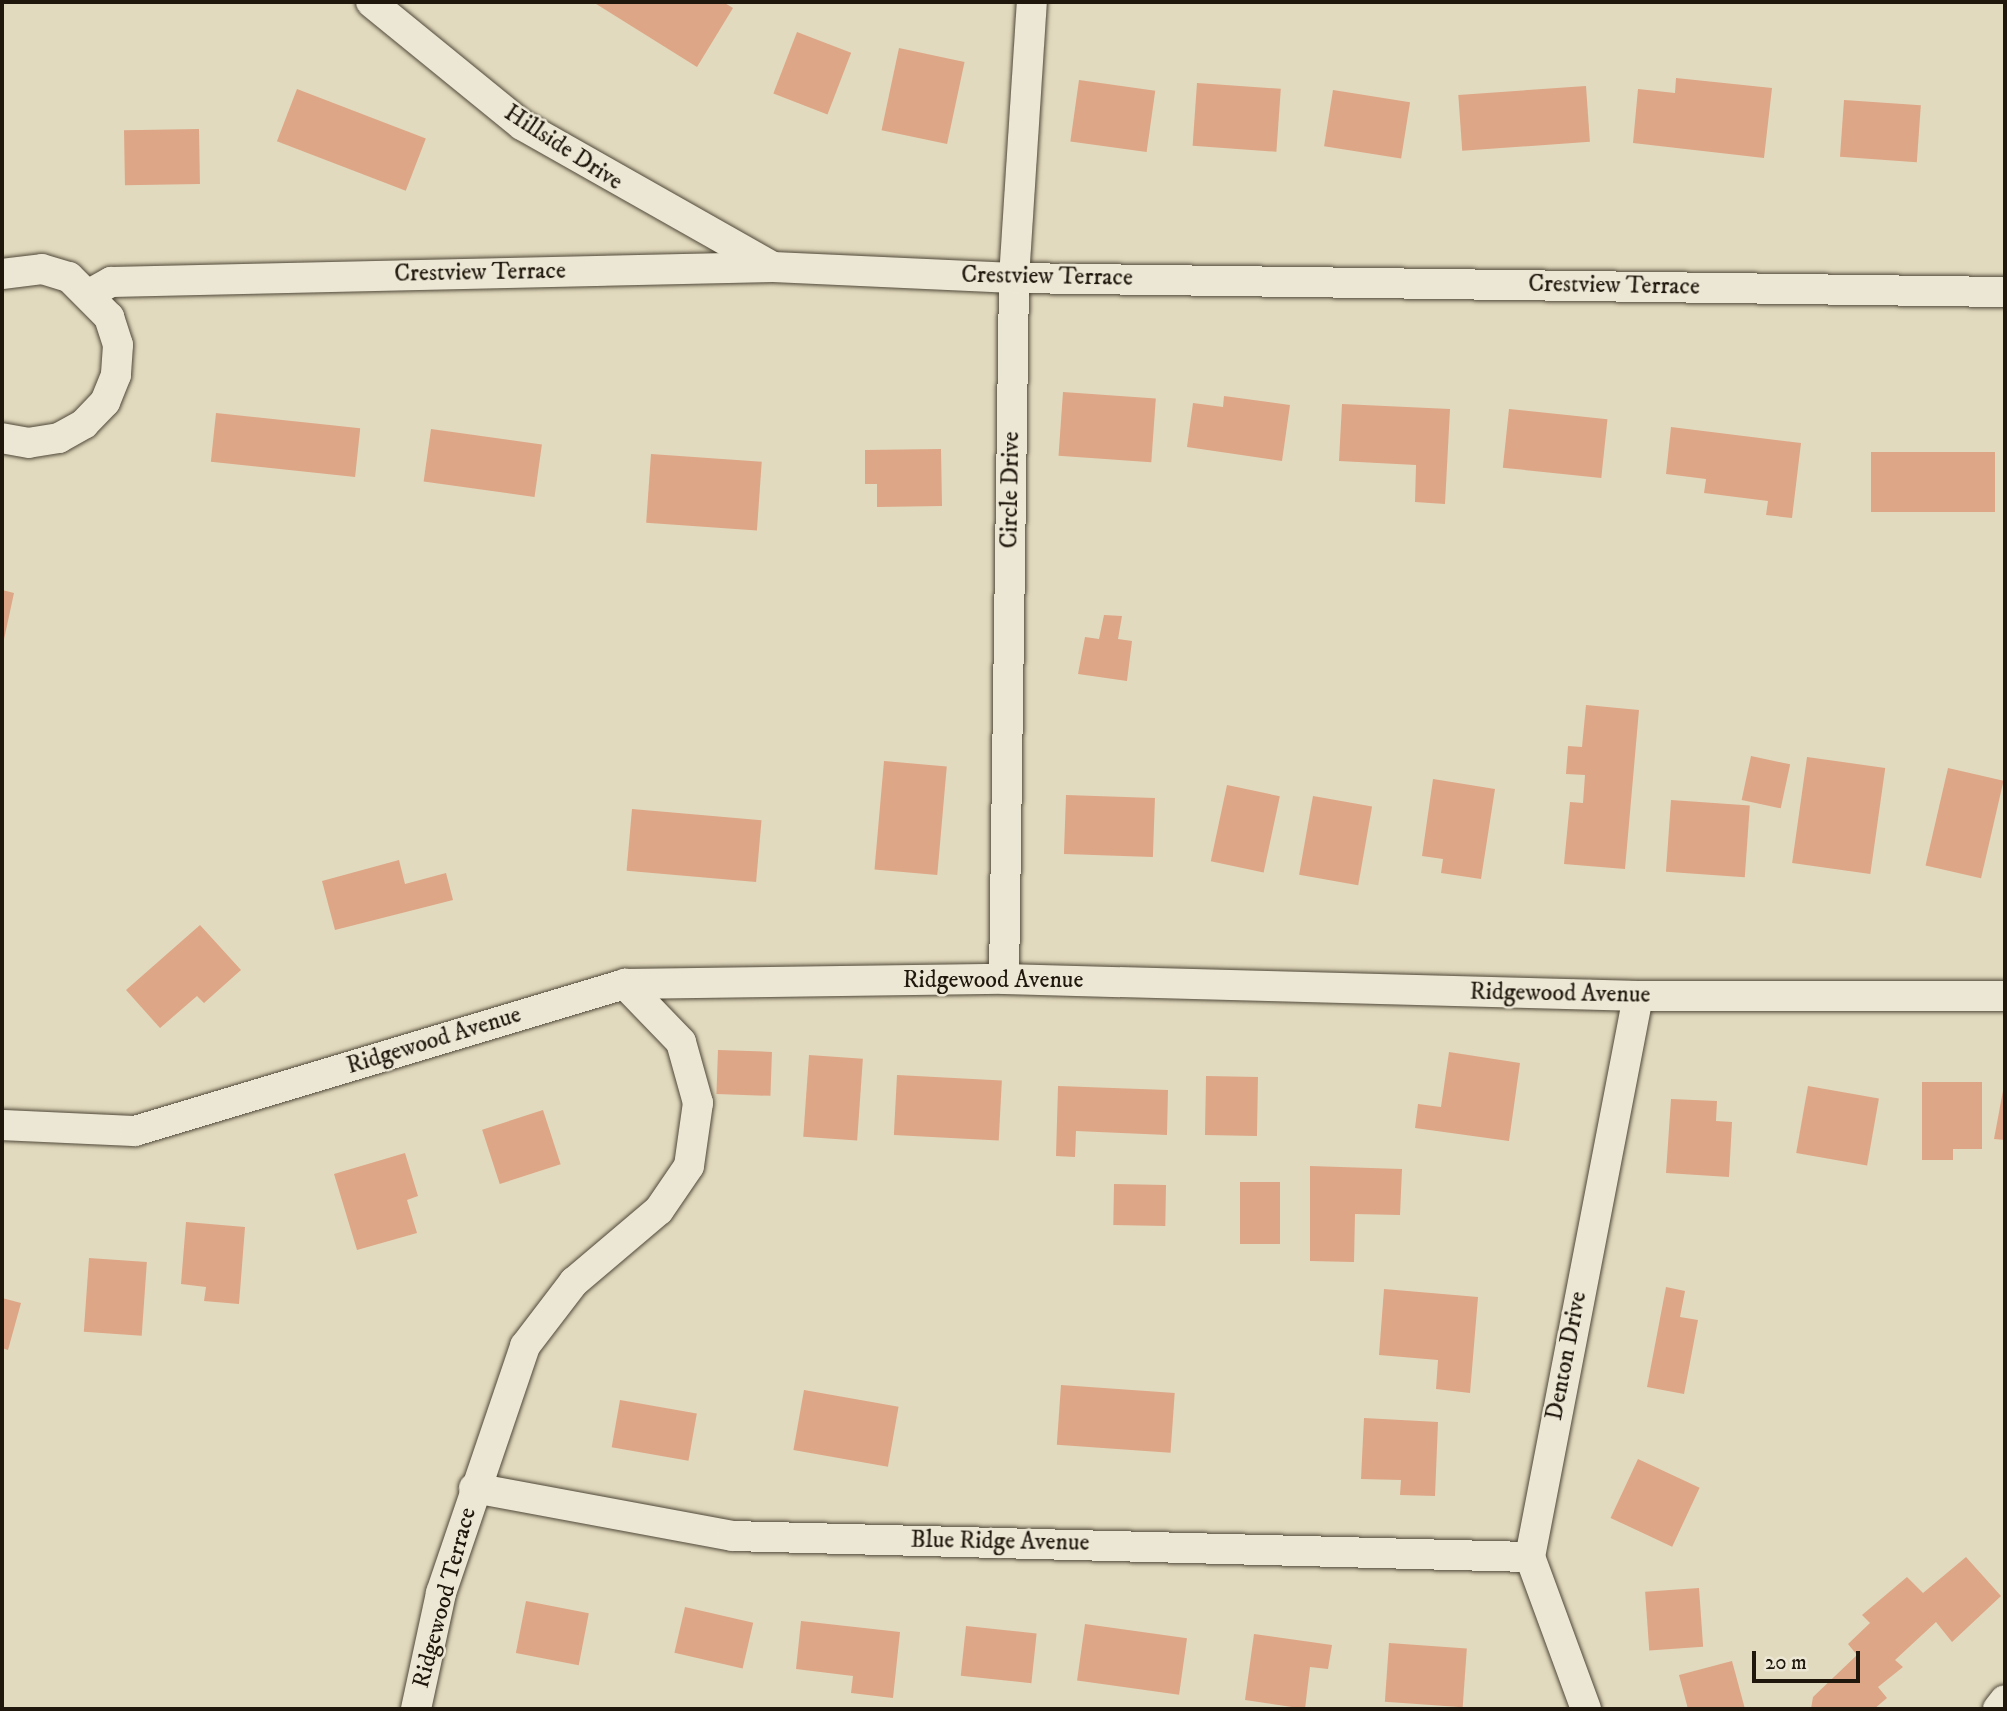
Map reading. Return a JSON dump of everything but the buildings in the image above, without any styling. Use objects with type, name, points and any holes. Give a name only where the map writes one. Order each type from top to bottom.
[{"type":"street","name":"Hillside Drive","points":[[371,2],[522,125],[773,267]]},
{"type":"street","name":"Circle Drive","points":[[1004,979],[1014,278],[1032,2]]},
{"type":"street","name":"Crestview Terrace","points":[[92,293],[111,282],[773,267],[1014,278],[2005,292]]},
{"type":"street","points":[[2,274],[42,269],[92,293],[109,317],[118,345],[105,402],[84,424],[59,438],[29,443],[2,438]]},
{"type":"street","name":"Ridgewood Avenue","points":[[2,1125],[135,1131],[625,984],[1004,979],[1638,996],[2005,996]]},
{"type":"street","name":"Ridgewood Terrace","points":[[416,1709],[474,1488],[525,1346],[575,1282],[659,1210],[689,1166],[698,1104],[681,1042],[625,984]]},
{"type":"street","name":"Denton Drive","points":[[1530,1558],[1638,996]]},
{"type":"street","name":"Blue Ridge Avenue","points":[[474,1488],[732,1536],[1530,1558]]},
{"type":"street","points":[[1530,1558],[1586,1709]]},
{"type":"street","points":[[1998,1709],[2005,1700]]}]
